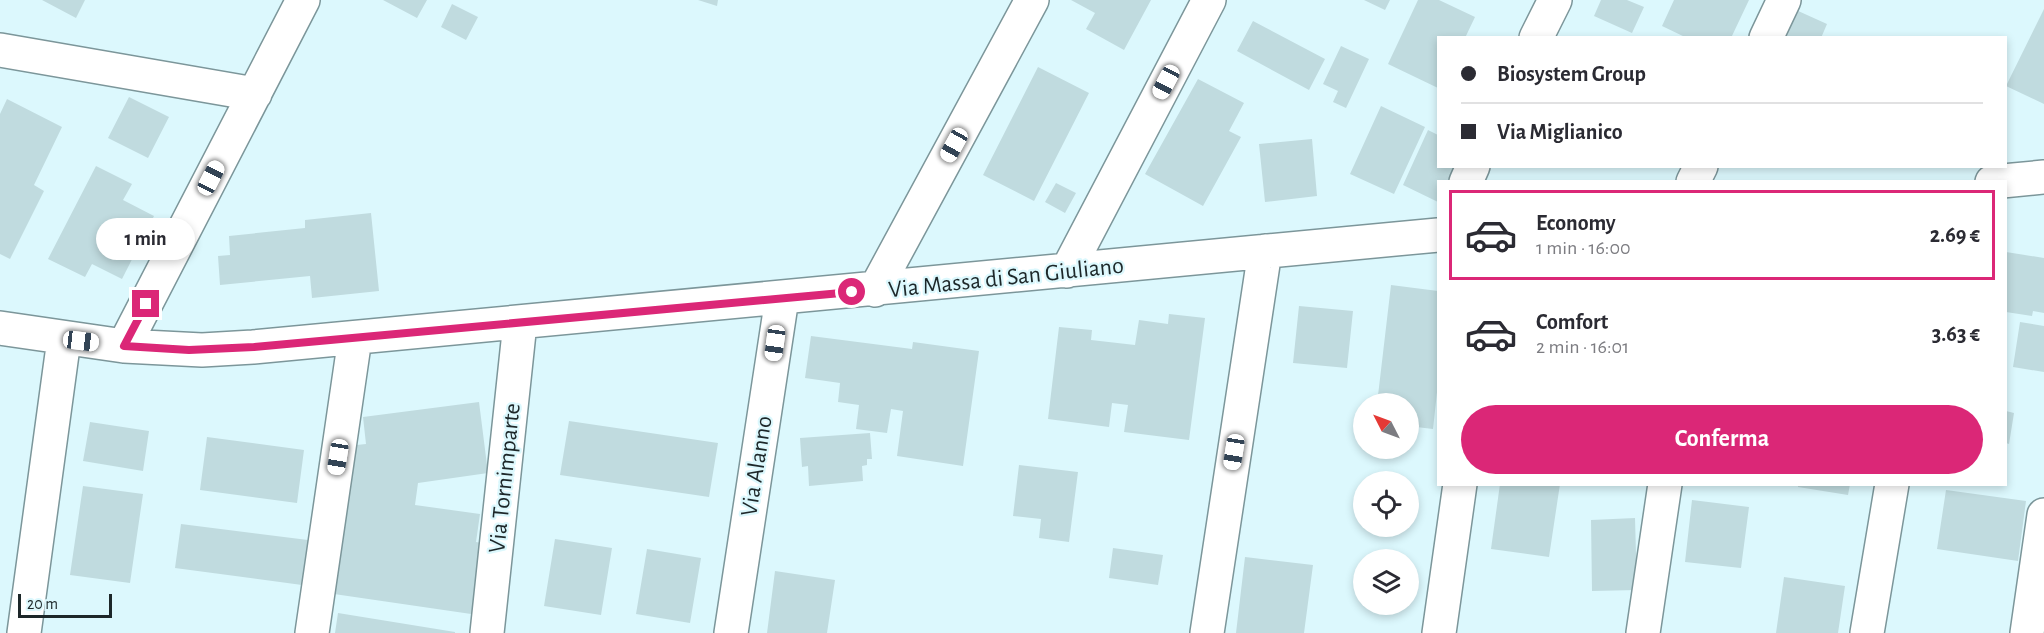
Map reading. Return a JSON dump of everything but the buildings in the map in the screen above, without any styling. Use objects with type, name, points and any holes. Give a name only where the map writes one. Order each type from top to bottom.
[{"type":"street","points":[[124,346],[303,0]]},
{"type":"street","points":[[875,290],[1032,0]]},
{"type":"street","points":[[1067,271],[1209,0]]},
{"type":"street","points":[[1537,36],[1555,0]]},
{"type":"street","points":[[1767,36],[1784,0]]},
{"type":"street","points":[[0,50],[255,94]]},
{"type":"street","points":[[2007,181],[2044,177]]},
{"type":"street","name":"Via Massa di San Giuliano","points":[[0,328],[124,346],[202,350],[875,290],[1437,235]]},
{"type":"street","points":[[1207,633],[1265,251]]},
{"type":"street","name":"Via Alanno","points":[[731,633],[782,298]]},
{"type":"street","name":"Via Tornimparte","points":[[487,633],[520,323]]},
{"type":"street","points":[[312,633],[355,338]]},
{"type":"street","points":[[24,633],[64,339]]},
{"type":"street","points":[[1439,633],[1460,486]]},
{"type":"street","points":[[1643,633],[1665,486]]},
{"type":"street","points":[[1867,633],[1892,486]]},
{"type":"street","points":[[2027,633],[2044,515]]},
{"type":"route","points":[[146,304],[124,346],[176,350],[254,347],[852,292]]}]
